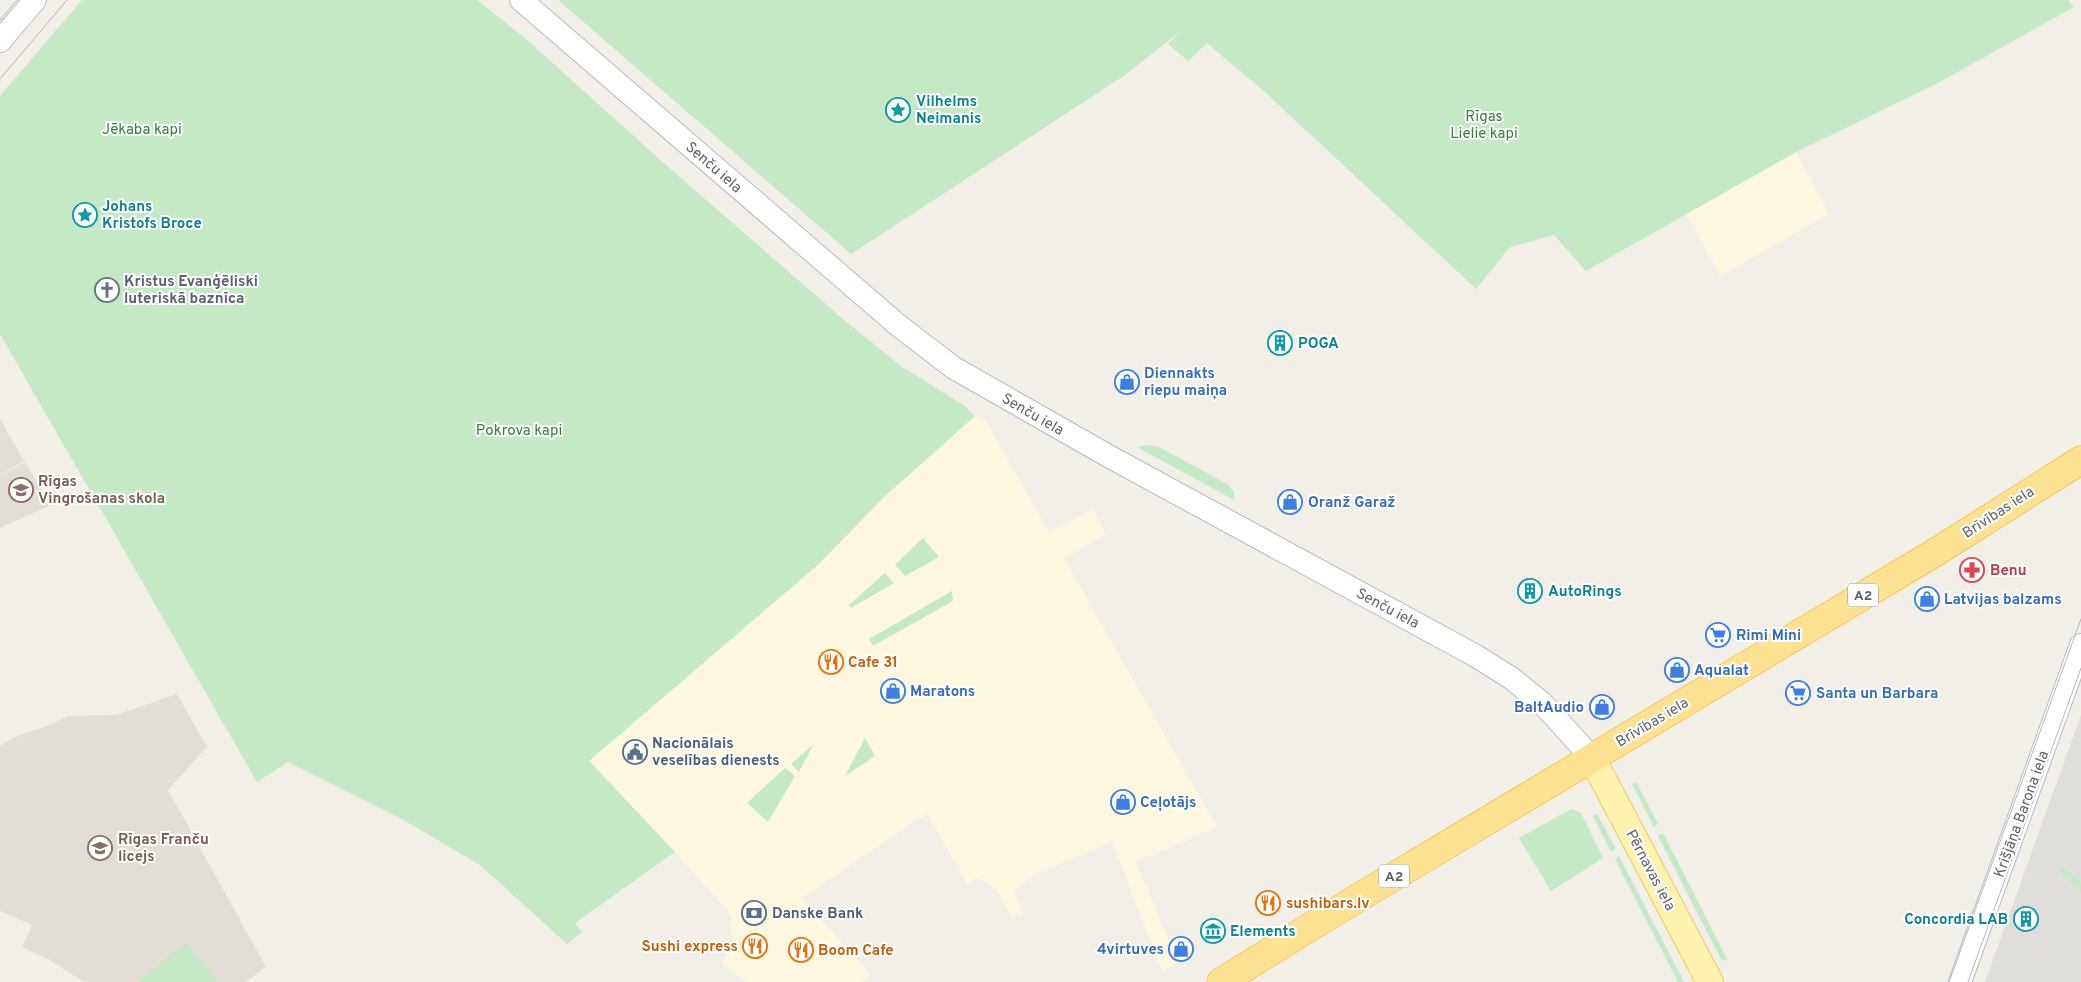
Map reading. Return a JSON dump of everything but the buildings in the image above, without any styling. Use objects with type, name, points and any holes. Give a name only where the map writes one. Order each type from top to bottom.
[{"type":"highway","name":"Brīvības iela","points":[[1221,982],[1941,549],[2081,460]]},
{"type":"main road","points":[[0,41],[35,0]]},
{"type":"main road","name":"Senču iela","points":[[521,0],[891,320],[954,368],[1112,458],[1476,656],[1511,678],[1542,702],[1592,758]]},
{"type":"main road","name":"Krišjāņa Barona iela","points":[[1960,982],[2081,646]]},
{"type":"main road","name":"Pērnavas iela","points":[[1592,758],[1710,982]]},
{"type":"shaded area","points":[[1796,152],[1829,214],[1720,276],[1687,214]]},
{"type":"shaded area","points":[[975,416],[986,421],[1049,532],[1093,509],[1106,535],[1064,558],[1217,827],[1136,862],[1178,963],[1162,971],[1112,841],[1033,876],[1014,891],[1023,914],[1012,917],[997,891],[978,877],[967,884],[927,813],[802,898],[871,975],[861,982],[747,982],[722,964],[732,943],[731,915],[675,852],[589,761],[820,563],[884,497]]},
{"type":"shaded area","points":[[0,419],[24,461],[0,475]]},
{"type":"shaded area","name":"Rīgas Vingrošanas skola","points":[[25,462],[51,505],[0,528],[0,476]]},
{"type":"shaded area","name":"Rīgas Franču licejs","points":[[177,694],[207,747],[168,790],[266,967],[245,982],[84,982],[48,959],[22,947],[32,925],[0,911],[0,746],[17,736],[69,716],[116,715]]},
{"type":"shaded area","points":[[2081,715],[2081,982],[1985,982]]},
{"type":"green space","name":"Pokrova kapi","points":[[82,0],[477,0],[526,39],[658,158],[844,320],[902,367],[965,406],[975,416],[884,497],[820,563],[589,761],[675,852],[575,923],[582,932],[567,944],[480,865],[402,819],[288,762],[257,782],[0,334],[0,96]]},
{"type":"green space","name":"Rīgas Lielie kapi","points":[[558,0],[2068,0],[2074,7],[1938,83],[1796,152],[1586,271],[1554,235],[1510,247],[1476,289],[1265,92],[1207,43],[1188,61],[1168,44],[1181,31],[1125,75],[851,254]]},
{"type":"green space","points":[[1157,446],[1229,485],[1234,492],[1234,500],[1137,447]]},
{"type":"green space","points":[[923,538],[939,557],[905,576],[895,565]]},
{"type":"green space","points":[[885,573],[894,583],[851,608],[849,605]]},
{"type":"green space","points":[[952,591],[953,601],[873,646],[869,639]]},
{"type":"green space","points":[[865,738],[875,756],[845,776]]},
{"type":"green space","points":[[813,745],[799,772],[791,764]]},
{"type":"green space","points":[[785,768],[795,776],[768,822],[747,803]]},
{"type":"green space","points":[[1636,782],[1658,824],[1654,827],[1632,784]]},
{"type":"green space","points":[[1571,809],[1581,813],[1603,858],[1551,891],[1519,838]]},
{"type":"green space","points":[[1597,814],[1616,849],[1611,852],[1593,816]]},
{"type":"green space","points":[[1663,833],[1727,959],[1722,961],[1658,836]]},
{"type":"green space","points":[[1619,856],[1684,982],[1678,982],[1615,859]]},
{"type":"green space","points":[[2060,864],[2081,882],[2081,891],[2061,873]]},
{"type":"green space","points":[[186,943],[218,982],[138,982]]},
{"type":"tram line","points":[[0,20],[17,0]]},
{"type":"tram line","points":[[0,79],[67,0]]},
{"type":"tram line","points":[[1949,982],[2081,619]]},
{"type":"tram line","points":[[1968,982],[2081,668]]},
{"type":"place","name":"Vilhelms Neimanis","points":[[898,110]]},
{"type":"place","name":"Johans Kristofs Broce","points":[[85,215]]},
{"type":"place","name":"Kristus Evanģēliski luteriskā baznīca","points":[[107,290]]},
{"type":"place","name":"POGA","points":[[1280,343]]},
{"type":"place","name":"Diennakts riepu maiņa","points":[[1127,382]]},
{"type":"place","name":"Rīgas Vingrošanas skola","points":[[21,490]]},
{"type":"place","name":"Oranž Garaž","points":[[1290,502]]},
{"type":"place","name":"Benu","points":[[1972,570]]},
{"type":"place","name":"AutoRings","points":[[1530,591]]},
{"type":"place","name":"Latvijas balzams","points":[[1927,599]]},
{"type":"place","name":"Rimi Mini","points":[[1718,635]]},
{"type":"place","name":"Cafe 31","points":[[831,662]]},
{"type":"place","name":"Aqualat","points":[[1677,670]]},
{"type":"place","name":"Maratons","points":[[893,691]]},
{"type":"place","name":"Santa un Barbara","points":[[1798,693]]},
{"type":"place","name":"BaltAudio","points":[[1602,707]]},
{"type":"place","name":"Nacionālais veselības dienests","points":[[635,752]]},
{"type":"place","name":"Ceļotājs","points":[[1123,802]]},
{"type":"place","name":"Rīgas Franču licejs","points":[[100,848]]},
{"type":"place","name":"sushibars.lv","points":[[1268,903]]},
{"type":"place","name":"Danske Bank","points":[[754,913]]},
{"type":"place","name":"Concordia LAB","points":[[2026,919]]},
{"type":"place","name":"Elements","points":[[1213,931]]},
{"type":"place","name":"Sushi express","points":[[755,946]]},
{"type":"place","name":"4virtuves","points":[[1181,949]]},
{"type":"place","name":"Boom Cafe","points":[[801,950]]},
{"type":"park label","name":"Jēkaba kapi","points":[[142,129]]}]
